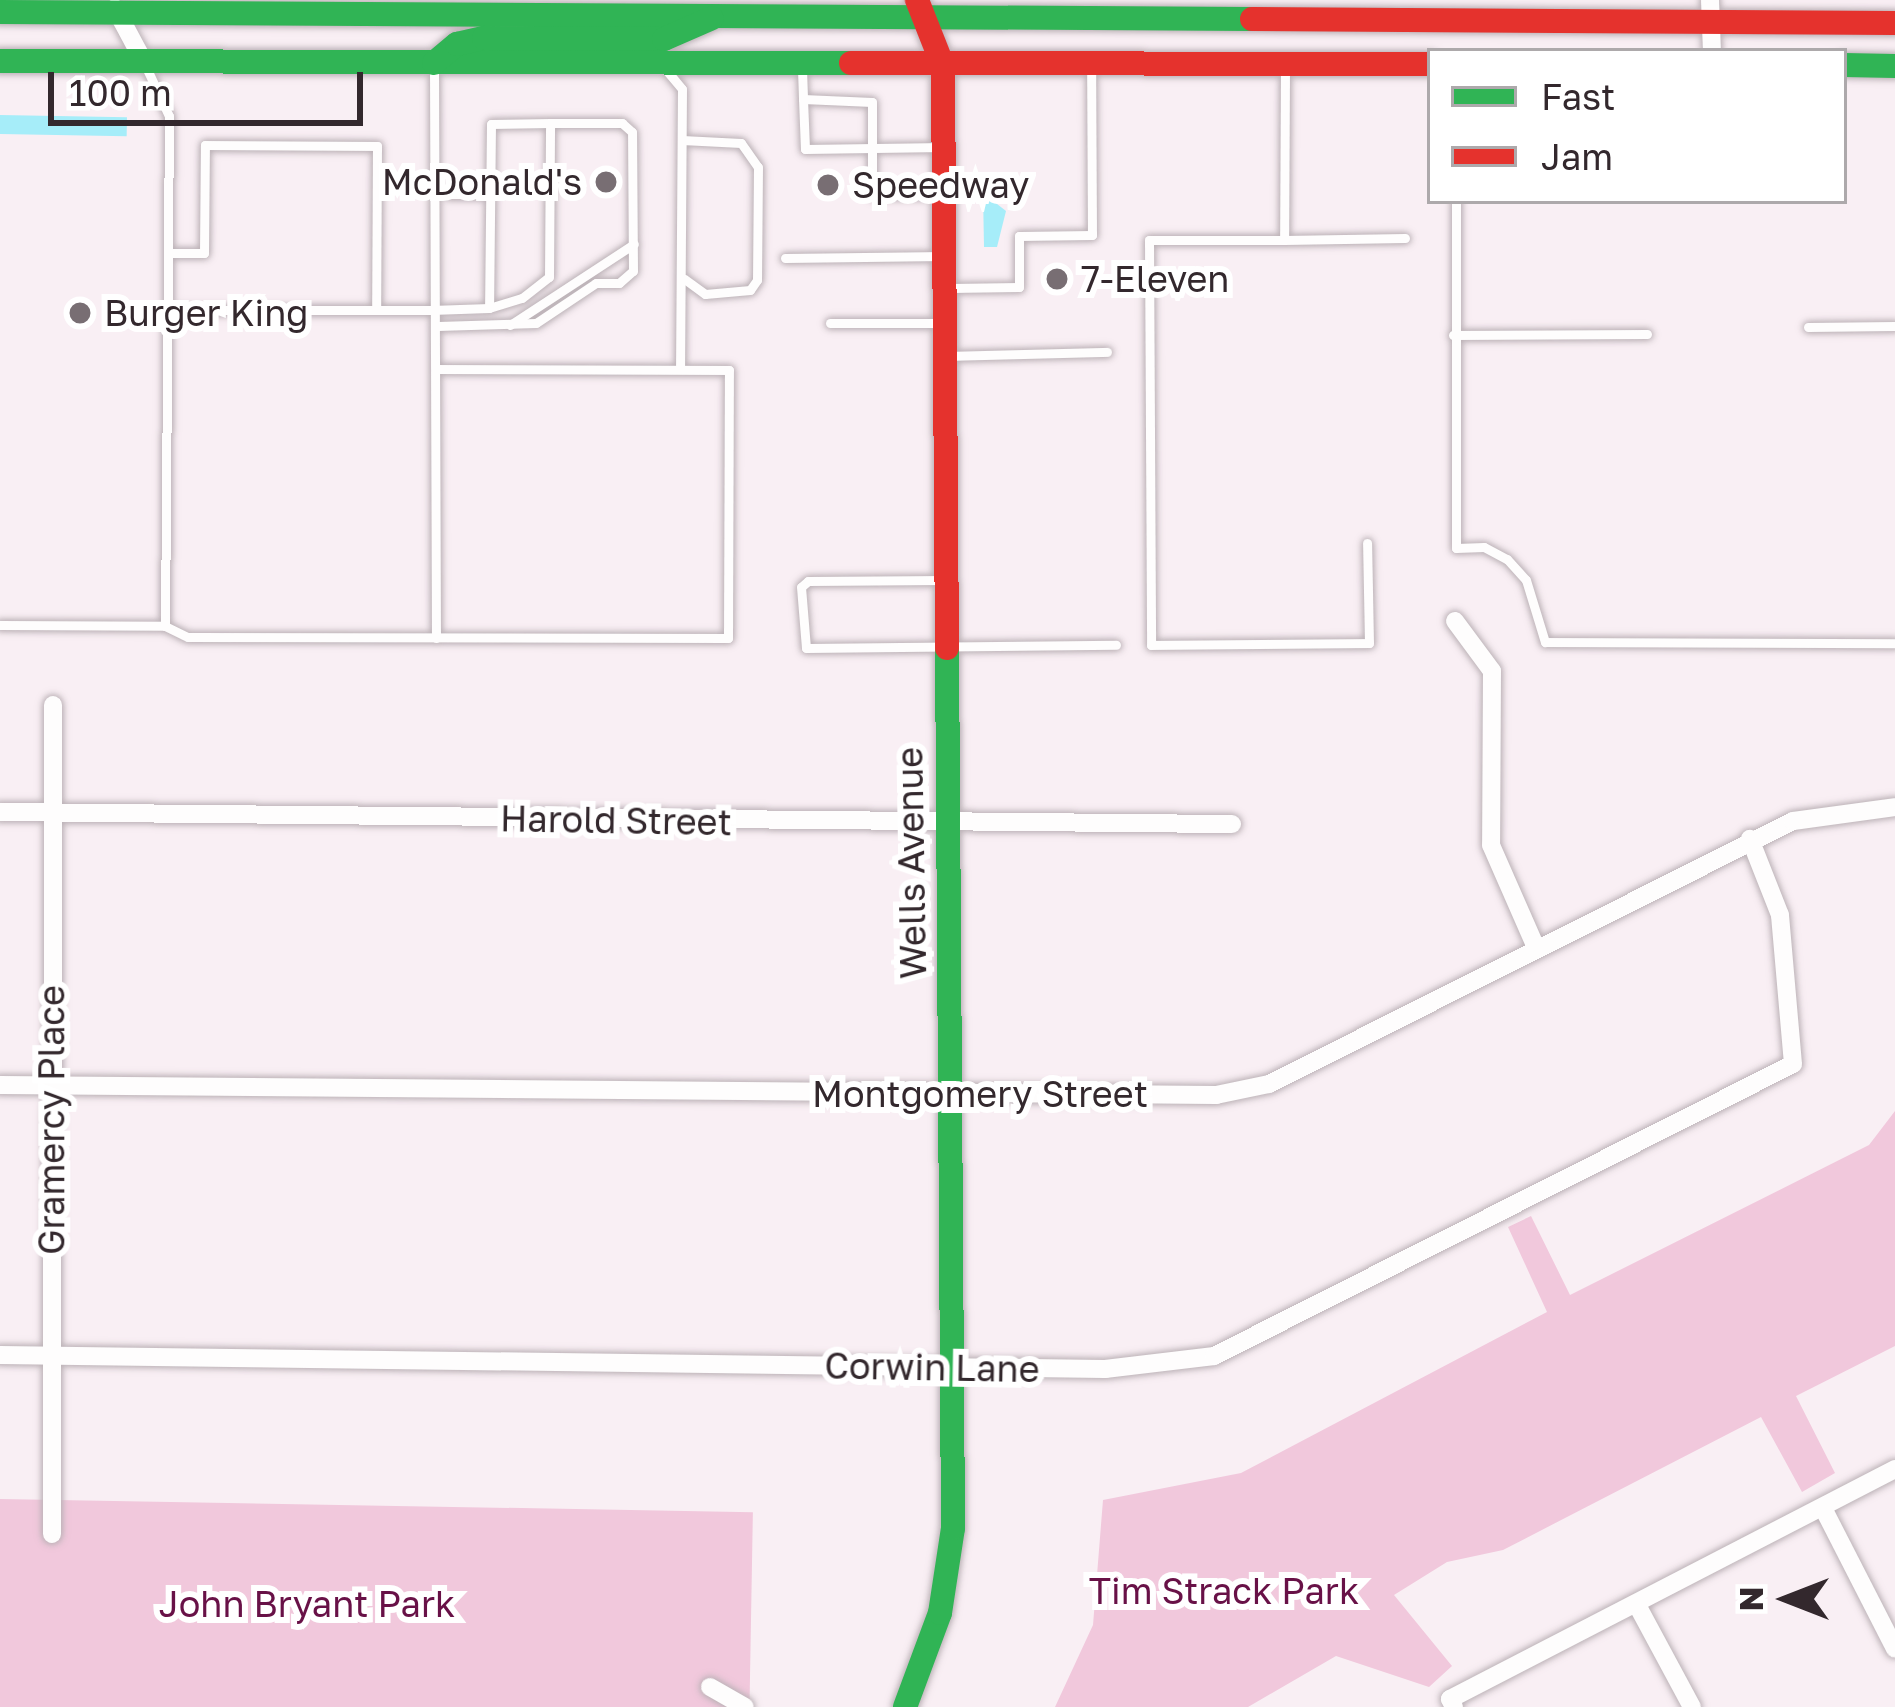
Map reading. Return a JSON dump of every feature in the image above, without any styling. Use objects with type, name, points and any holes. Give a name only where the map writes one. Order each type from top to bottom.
[{"type":"main road","name":"Wells Avenue","points":[[905,1707],[940,1612],[953,1528],[943,66],[921,7]]},
{"type":"main road","points":[[12,8],[1711,11],[1895,23]]},
{"type":"main road","points":[[434,64],[457,44],[484,38],[664,39],[718,9]]},
{"type":"main road","points":[[0,61],[802,65],[854,83],[943,66],[1427,64]]},
{"type":"main road","points":[[1847,65],[1895,66]]},
{"type":"street","points":[[112,5],[144,62]]},
{"type":"street","points":[[1711,11],[1712,48]]},
{"type":"street","points":[[1455,621],[1492,671],[1491,844],[1535,945]]},
{"type":"street","name":"Gramercy Place","points":[[52,1534],[53,705]]},
{"type":"street","name":"Montgomery Street","points":[[0,1085],[1216,1095],[1269,1084],[1750,839],[1850,808],[1895,807]]},
{"type":"street","name":"Harold Street","points":[[0,812],[1232,824]]},
{"type":"street","name":"Corwin Lane","points":[[0,1355],[1105,1369],[1214,1356],[1793,1064],[1780,915],[1750,839]]},
{"type":"street","points":[[1452,1703],[1895,1469]]},
{"type":"street","points":[[1823,1508],[1895,1649]]},
{"type":"street","points":[[1637,1605],[1692,1707]]},
{"type":"street","points":[[710,1687],[746,1707]]},
{"type":"lane","points":[[144,62],[169,116],[165,626]]},
{"type":"lane","points":[[434,64],[431,310],[438,326],[436,638]]},
{"type":"lane","points":[[651,64],[682,88]]},
{"type":"lane","points":[[1284,240],[1285,64]]},
{"type":"lane","points":[[680,369],[682,88],[706,65]]},
{"type":"lane","points":[[802,65],[805,149],[944,147]]},
{"type":"lane","points":[[944,287],[1019,287],[1018,236],[1093,235],[1091,65]]},
{"type":"lane","points":[[803,99],[854,83],[872,102],[872,194],[944,194]]},
{"type":"lane","points":[[168,310],[431,310],[489,308],[522,298],[549,277],[550,123]]},
{"type":"lane","points":[[438,326],[506,328],[536,323],[596,284],[619,283],[633,272],[632,131],[622,123],[491,124],[489,308]]},
{"type":"lane","points":[[681,274],[690,290],[705,294],[739,294],[757,280],[752,151],[724,140],[682,140]]},
{"type":"lane","points":[[168,253],[204,253],[205,145],[377,146],[376,310]]},
{"type":"lane","points":[[433,185],[490,194]]},
{"type":"lane","points":[[1456,204],[1456,548],[1484,547],[1508,559],[1526,580],[1545,643],[1895,644]]},
{"type":"lane","points":[[1367,543],[1369,643],[1151,645],[1149,240],[1405,238]]},
{"type":"lane","points":[[506,328],[634,244]]},
{"type":"lane","points":[[785,258],[944,256]]},
{"type":"lane","points":[[830,323],[944,323]]},
{"type":"lane","points":[[1808,327],[1895,326]]},
{"type":"lane","points":[[1453,335],[1647,334]]},
{"type":"lane","points":[[944,356],[1107,352]]},
{"type":"lane","points":[[0,625],[165,626],[188,637],[728,638],[729,370],[438,369]]},
{"type":"lane","points":[[945,580],[801,587],[806,648],[1116,645]]},
{"type":"green space","name":"Tim Strack Park","points":[[1895,1111],[1895,1346],[1796,1396],[1835,1473],[1802,1492],[1761,1417],[1503,1550],[1447,1562],[1394,1595],[1452,1666],[1429,1687],[1336,1656],[1248,1707],[1055,1707],[1093,1625],[1103,1500],[1241,1473],[1547,1312],[1508,1227],[1531,1216],[1570,1295],[1869,1145]]},
{"type":"green space","name":"John Bryant Park","points":[[0,1499],[753,1512],[749,1707],[0,1707]]},
{"type":"water","points":[[0,115],[127,117],[127,136],[0,134]]},
{"type":"water","points":[[983,193],[1006,211],[997,247],[984,247]]},
{"type":"traffic: fast","points":[[0,12],[1252,19]]},
{"type":"traffic: fast","points":[[434,63],[457,44],[484,38],[664,39],[712,18]]},
{"type":"traffic: fast","points":[[0,61],[851,63]]},
{"type":"traffic: fast","points":[[1847,65],[1895,66]]},
{"type":"traffic: fast","points":[[905,1707],[940,1613],[953,1528],[947,648]]},
{"type":"traffic: jam","points":[[917,0],[943,66],[947,648]]},
{"type":"traffic: jam","points":[[1252,19],[1895,23]]},
{"type":"traffic: jam","points":[[851,63],[1427,64]]},
{"type":"place","name":"McDonald's","points":[[606,182]]},
{"type":"place","name":"Speedway","points":[[828,185]]},
{"type":"place","name":"7-Eleven","points":[[1057,279]]},
{"type":"place","name":"Burger King","points":[[80,313]]}]
